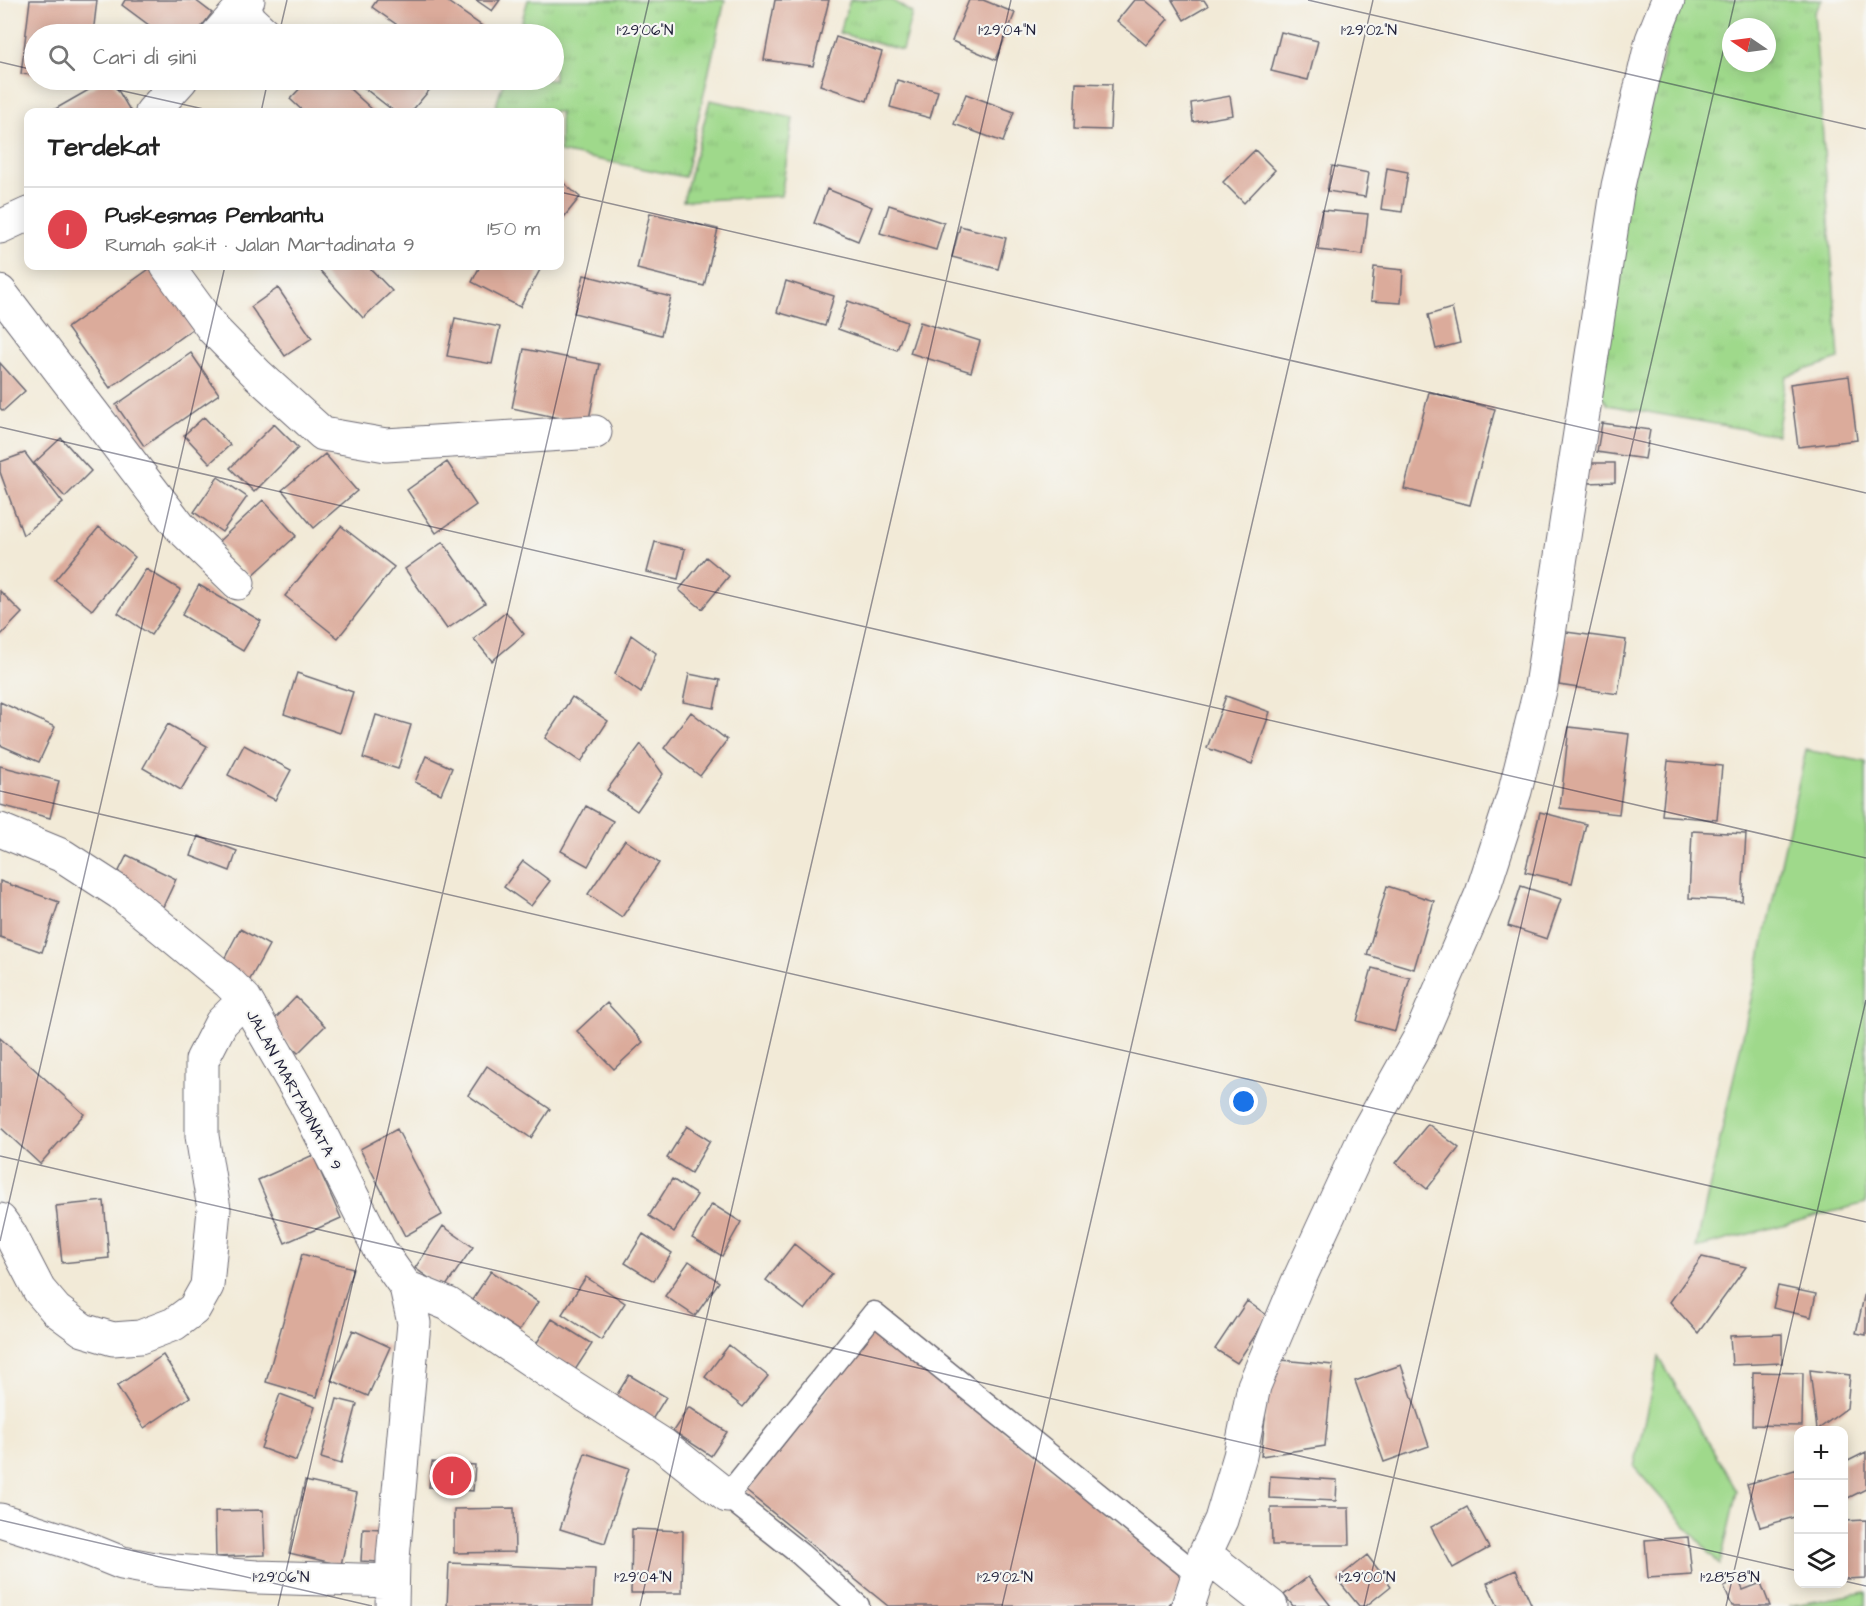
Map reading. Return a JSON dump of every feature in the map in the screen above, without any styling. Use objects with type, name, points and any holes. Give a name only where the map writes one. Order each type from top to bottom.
[{"type":"street","points":[[1188,1606],[1200,1568],[1221,1520],[1240,1456],[1254,1386],[1297,1284],[1367,1132],[1419,1039],[1482,893],[1515,791],[1541,686],[1618,186],[1652,40],[1668,0]]},
{"type":"street","points":[[235,15],[249,24]]},
{"type":"street","points":[[156,108],[172,90]]},
{"type":"street","points":[[0,227],[24,216]]},
{"type":"street","points":[[170,270],[213,329],[258,375],[323,434],[386,446],[595,432]]},
{"type":"street","points":[[0,292],[180,527],[238,583]]},
{"type":"street","points":[[0,830],[63,856],[120,893],[228,982],[244,999]]},
{"type":"street","name":"JALAN MARTADINATA 9","points":[[0,1220],[10,1234],[39,1290],[56,1310],[83,1330],[113,1339],[140,1337],[174,1324],[194,1309],[207,1286],[214,1209],[202,1136],[202,1060],[221,1023],[244,999],[305,1103],[379,1248],[406,1287],[414,1323],[392,1594]]},
{"type":"street","points":[[406,1287],[448,1304],[663,1445],[727,1496]]},
{"type":"street","points":[[0,1520],[75,1544],[122,1563],[160,1570],[257,1576],[392,1594]]},
{"type":"street","points":[[1200,1568],[1271,1606]]},
{"type":"lane","points":[[858,1606],[800,1554],[727,1496],[874,1313],[1200,1568],[1170,1606]]},
{"type":"green space","points":[[528,0],[725,0],[685,177],[564,153],[564,108],[495,108],[501,90],[564,90],[564,24],[521,24]]},
{"type":"green space","points":[[850,0],[892,0],[912,13],[902,50],[839,33]]},
{"type":"green space","points":[[1679,0],[1822,0],[1814,13],[1839,359],[1786,376],[1777,435],[1608,405],[1596,386],[1622,212]]},
{"type":"green space","points":[[710,100],[793,118],[781,196],[683,201]]},
{"type":"green space","points":[[1806,750],[1866,762],[1866,1203],[1696,1248]]},
{"type":"green space","points":[[1659,1357],[1737,1491],[1720,1565],[1634,1467]]},
{"type":"green space","points":[[1866,1592],[1866,1606],[1788,1606]]},
{"type":"building","points":[[30,0],[97,0],[94,24],[27,24]]},
{"type":"building","points":[[125,0],[195,0],[212,13],[204,24],[148,24],[122,5]]},
{"type":"building","points":[[377,0],[445,0],[479,24],[396,24],[372,7]]},
{"type":"building","points":[[476,0],[500,0],[492,11]]},
{"type":"building","points":[[775,0],[829,0],[813,66],[764,60]]},
{"type":"building","points":[[969,0],[983,0],[1015,13],[996,60],[952,41]]},
{"type":"building","points":[[1134,0],[1145,0],[1168,19],[1146,45],[1117,21]]},
{"type":"building","points":[[1172,0],[1204,0],[1208,6],[1184,20]]},
{"type":"building","points":[[1281,32],[1318,41],[1308,80],[1271,71]]},
{"type":"building","points":[[836,37],[882,52],[867,101],[820,85]]},
{"type":"building","points":[[24,49],[24,74],[21,74]]},
{"type":"building","points":[[897,80],[938,91],[930,118],[890,107]]},
{"type":"building","points":[[1076,83],[1112,84],[1110,130],[1074,129]]},
{"type":"building","points":[[88,90],[118,90],[129,108],[57,108]]},
{"type":"building","points":[[299,90],[351,90],[371,108],[300,108],[290,99]]},
{"type":"building","points":[[367,90],[429,90],[414,108],[390,108]]},
{"type":"building","points":[[966,94],[1014,112],[1003,142],[954,124]]},
{"type":"building","points":[[1230,96],[1233,115],[1193,122],[1191,103]]},
{"type":"building","points":[[1255,150],[1275,170],[1244,203],[1223,182]]},
{"type":"building","points":[[1332,166],[1369,173],[1365,197],[1327,191]]},
{"type":"building","points":[[1387,168],[1408,172],[1402,212],[1381,209]]},
{"type":"building","points":[[564,183],[580,197],[564,217]]},
{"type":"building","points":[[827,189],[872,207],[858,241],[814,223]]},
{"type":"building","points":[[889,205],[944,223],[936,250],[880,233]]},
{"type":"building","points":[[1322,210],[1368,214],[1363,255],[1318,250]]},
{"type":"building","points":[[650,213],[718,229],[704,286],[637,269]]},
{"type":"building","points":[[960,226],[1006,238],[998,269],[952,257]]},
{"type":"building","points":[[1374,267],[1403,270],[1401,303],[1371,301]]},
{"type":"building","points":[[148,270],[154,270],[195,327],[110,388],[67,328]]},
{"type":"building","points":[[320,270],[372,270],[392,291],[363,318]]},
{"type":"building","points":[[478,270],[540,270],[520,307],[472,282]]},
{"type":"building","points":[[584,275],[671,297],[661,335],[574,313]]},
{"type":"building","points":[[786,281],[834,296],[825,326],[777,312]]},
{"type":"building","points":[[278,288],[312,338],[285,356],[251,307]]},
{"type":"building","points":[[848,301],[907,322],[897,350],[838,329]]},
{"type":"building","points":[[1452,308],[1460,343],[1436,349],[1428,315]]},
{"type":"building","points":[[455,318],[500,327],[492,364],[447,356]]},
{"type":"building","points":[[920,322],[980,341],[971,372],[910,353]]},
{"type":"building","points":[[524,349],[600,364],[588,424],[512,408]]},
{"type":"building","points":[[191,353],[219,394],[144,446],[116,405]]},
{"type":"building","points":[[0,363],[25,391],[3,411],[0,408]]},
{"type":"building","points":[[1849,376],[1857,440],[1798,447],[1790,384]]},
{"type":"building","points":[[1429,392],[1495,409],[1470,505],[1404,489]]},
{"type":"building","points":[[204,417],[230,445],[210,463],[184,435]]},
{"type":"building","points":[[1602,423],[1650,430],[1645,459],[1597,452]]},
{"type":"building","points":[[274,424],[298,448],[254,492],[230,468]]},
{"type":"building","points":[[61,438],[91,471],[65,497],[34,463]]},
{"type":"building","points":[[25,453],[63,503],[23,535],[0,472],[0,462]]},
{"type":"building","points":[[325,454],[357,491],[314,528],[282,490]]},
{"type":"building","points":[[447,462],[476,505],[436,533],[407,490]]},
{"type":"building","points":[[1588,463],[1615,463],[1615,482],[1588,483]]},
{"type":"building","points":[[218,477],[247,497],[222,532],[194,512]]},
{"type":"building","points":[[263,500],[296,536],[251,577],[219,541]]},
{"type":"building","points":[[341,526],[394,567],[338,638],[285,596]]},
{"type":"building","points":[[99,527],[135,557],[92,610],[55,580]]},
{"type":"building","points":[[443,542],[485,603],[447,629],[405,569]]},
{"type":"building","points":[[655,542],[685,549],[678,579],[647,572]]},
{"type":"building","points":[[706,557],[729,576],[702,609],[679,590]]},
{"type":"building","points":[[146,569],[181,590],[151,635],[118,613]]},
{"type":"building","points":[[199,585],[261,621],[243,651],[182,615]]},
{"type":"building","points":[[0,591],[22,613],[0,636]]},
{"type":"building","points":[[506,612],[524,634],[492,661],[474,639]]},
{"type":"building","points":[[1566,632],[1626,640],[1618,694],[1559,685]]},
{"type":"building","points":[[631,635],[656,653],[641,693],[615,674]]},
{"type":"building","points":[[297,673],[353,692],[340,733],[284,714]]},
{"type":"building","points":[[689,674],[720,680],[714,708],[683,702]]},
{"type":"building","points":[[1226,696],[1270,712],[1252,764],[1207,748]]},
{"type":"building","points":[[572,697],[608,721],[581,762],[545,738]]},
{"type":"building","points":[[0,702],[55,727],[39,762],[0,745]]},
{"type":"building","points":[[691,712],[727,740],[700,776],[664,748]]},
{"type":"building","points":[[376,715],[411,725],[398,769],[363,758]]},
{"type":"building","points":[[168,724],[207,746],[181,790],[143,768]]},
{"type":"building","points":[[1569,727],[1629,734],[1619,814],[1560,808]]},
{"type":"building","points":[[641,744],[663,774],[637,811],[607,790]]},
{"type":"building","points":[[244,745],[291,770],[275,800],[228,775]]},
{"type":"building","points":[[426,756],[452,768],[441,794],[415,782]]},
{"type":"building","points":[[1668,761],[1722,766],[1717,820],[1662,815]]},
{"type":"building","points":[[0,766],[59,781],[50,818],[0,805]]},
{"type":"building","points":[[586,806],[613,821],[588,866],[561,851]]},
{"type":"building","points":[[1540,812],[1586,824],[1572,883],[1525,872]]},
{"type":"building","points":[[1692,831],[1746,834],[1742,901],[1689,898]]},
{"type":"building","points":[[198,836],[237,851],[230,871],[191,856]]},
{"type":"building","points":[[625,840],[659,863],[622,917],[588,894]]},
{"type":"building","points":[[127,855],[176,879],[162,909],[113,883]]},
{"type":"building","points":[[523,861],[550,881],[531,906],[504,887]]},
{"type":"building","points":[[0,881],[59,902],[42,952],[0,937]]},
{"type":"building","points":[[1387,886],[1434,901],[1414,969],[1367,955]]},
{"type":"building","points":[[1521,886],[1561,899],[1547,939],[1508,926]]},
{"type":"building","points":[[240,929],[269,945],[248,983],[220,967]]},
{"type":"building","points":[[1372,968],[1410,978],[1395,1031],[1357,1021]]},
{"type":"building","points":[[296,997],[325,1026],[298,1053],[269,1025]]},
{"type":"building","points":[[607,1003],[643,1042],[614,1069],[577,1031]]},
{"type":"building","points":[[0,1038],[84,1114],[40,1164],[0,1127]]},
{"type":"building","points":[[487,1066],[550,1109],[531,1138],[468,1095]]},
{"type":"building","points":[[1428,1124],[1459,1148],[1427,1189],[1396,1163]]},
{"type":"building","points":[[687,1126],[710,1141],[691,1173],[667,1158]]},
{"type":"building","points":[[397,1129],[442,1215],[405,1236],[360,1149]]},
{"type":"building","points":[[313,1155],[341,1218],[285,1243],[258,1180]]},
{"type":"building","points":[[672,1179],[697,1195],[674,1232],[649,1216]]},
{"type":"building","points":[[104,1201],[109,1258],[62,1263],[56,1206]]},
{"type":"building","points":[[712,1204],[741,1222],[722,1256],[692,1238]]},
{"type":"building","points":[[443,1226],[473,1247],[444,1289],[415,1268]]},
{"type":"building","points":[[643,1234],[672,1253],[654,1281],[625,1263]]},
{"type":"building","points":[[794,1244],[832,1274],[805,1310],[766,1280]]},
{"type":"building","points":[[302,1254],[353,1268],[317,1397],[266,1382]]},
{"type":"building","points":[[1702,1257],[1746,1267],[1698,1333],[1670,1302]]},
{"type":"building","points":[[689,1261],[719,1282],[695,1316],[665,1296]]},
{"type":"building","points":[[491,1271],[538,1302],[519,1331],[472,1300]]},
{"type":"building","points":[[586,1277],[625,1303],[601,1340],[562,1314]]},
{"type":"building","points":[[1778,1286],[1816,1294],[1811,1317],[1773,1308]]},
{"type":"building","points":[[1866,1292],[1866,1335],[1856,1333]]},
{"type":"building","points":[[1247,1301],[1268,1316],[1237,1363],[1215,1349]]},
{"type":"building","points":[[552,1319],[592,1344],[575,1370],[536,1344]]},
{"type":"building","points":[[876,1328],[1188,1581],[1168,1606],[888,1606],[746,1491]]},
{"type":"building","points":[[353,1330],[390,1347],[368,1396],[331,1380]]},
{"type":"building","points":[[1782,1334],[1782,1363],[1732,1365],[1730,1336]]},
{"type":"building","points":[[729,1345],[768,1376],[743,1407],[705,1377]]},
{"type":"building","points":[[163,1355],[190,1397],[144,1428],[117,1386]]},
{"type":"building","points":[[1271,1359],[1333,1365],[1325,1446],[1261,1456]]},
{"type":"building","points":[[1401,1365],[1429,1446],[1384,1462],[1355,1381]]},
{"type":"building","points":[[1810,1370],[1850,1375],[1847,1408],[1822,1426],[1817,1426]]},
{"type":"building","points":[[1753,1372],[1803,1373],[1802,1426],[1752,1425]]},
{"type":"building","points":[[629,1375],[666,1397],[650,1423],[613,1401]]},
{"type":"building","points":[[280,1394],[315,1407],[296,1461],[261,1448]]},
{"type":"building","points":[[337,1399],[357,1404],[341,1464],[321,1458]]},
{"type":"building","points":[[689,1407],[727,1432],[711,1456],[673,1431]]},
{"type":"building","points":[[1866,1452],[1866,1489],[1848,1498],[1848,1480],[1848,1461]]},
{"type":"building","points":[[585,1453],[629,1468],[605,1543],[560,1529]]},
{"type":"building","points":[[432,1462],[475,1465],[473,1491],[429,1487]]},
{"type":"building","points":[[1794,1470],[1794,1517],[1760,1527],[1747,1484]]},
{"type":"building","points":[[1270,1476],[1337,1480],[1336,1501],[1269,1498]]},
{"type":"building","points":[[305,1481],[357,1493],[341,1565],[289,1553]]},
{"type":"building","points":[[1467,1507],[1489,1548],[1453,1568],[1431,1527]]},
{"type":"building","points":[[514,1508],[515,1552],[454,1553],[454,1509]]},
{"type":"building","points":[[1271,1508],[1349,1508],[1350,1545],[1272,1545]]},
{"type":"building","points":[[263,1510],[265,1555],[216,1557],[215,1511]]},
{"type":"building","points":[[1866,1520],[1866,1578],[1848,1579],[1848,1521]]},
{"type":"building","points":[[363,1528],[382,1529],[379,1562],[361,1561]]},
{"type":"building","points":[[632,1529],[683,1531],[682,1593],[631,1593]]},
{"type":"building","points":[[1688,1537],[1692,1575],[1648,1578],[1645,1540]]},
{"type":"building","points":[[1367,1555],[1391,1586],[1366,1606],[1359,1606],[1337,1579]]},
{"type":"building","points":[[449,1563],[595,1569],[593,1606],[447,1606]]},
{"type":"building","points":[[1516,1570],[1532,1606],[1498,1606],[1487,1583]]},
{"type":"building","points":[[1308,1577],[1331,1606],[1293,1606],[1284,1595]]},
{"type":"building","points":[[1739,1580],[1743,1590],[1761,1583],[1770,1606],[1732,1606],[1724,1587]]},
{"type":"place","name":"Puskesmas Pembantu","points":[[452,1476]]}]
